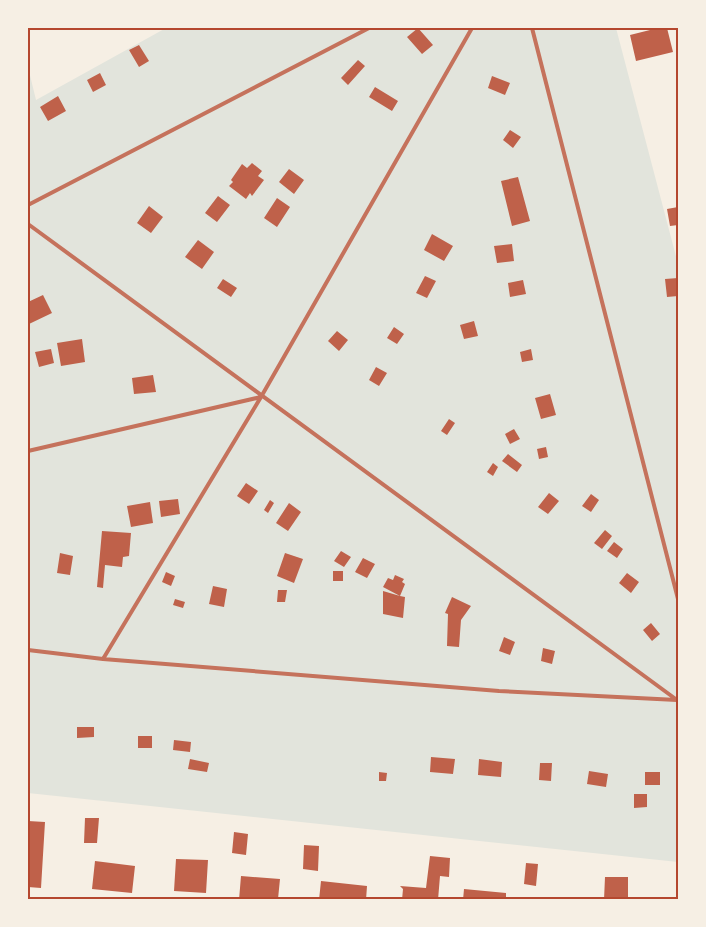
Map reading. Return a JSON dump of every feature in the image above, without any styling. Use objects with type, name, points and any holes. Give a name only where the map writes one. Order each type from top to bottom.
[{"type":"lane","points":[[28,205],[369,28]]},
{"type":"lane","points":[[103,659],[261,397],[472,28]]},
{"type":"lane","points":[[532,28],[678,599]]},
{"type":"lane","points":[[28,224],[261,397],[677,700],[499,691],[103,659],[28,650]]},
{"type":"lane","points":[[28,451],[261,397]]},
{"type":"shaded area","points":[[166,28],[616,28],[678,264],[678,862],[28,793],[28,67],[36,100]]},
{"type":"building","points":[[418,28],[433,45],[422,54],[407,37]]},
{"type":"building","points":[[658,28],[667,28],[673,52],[636,61],[630,35]]},
{"type":"building","points":[[139,45],[149,61],[139,67],[129,50]]},
{"type":"building","points":[[358,60],[365,66],[348,85],[341,78]]},
{"type":"building","points":[[100,73],[106,85],[93,92],[87,80]]},
{"type":"building","points":[[492,76],[510,83],[505,95],[488,88]]},
{"type":"building","points":[[375,87],[398,101],[392,111],[369,97]]},
{"type":"building","points":[[58,96],[66,111],[48,121],[40,107]]},
{"type":"building","points":[[510,130],[521,137],[513,148],[503,140]]},
{"type":"building","points":[[252,163],[262,171],[258,176],[264,180],[252,196],[250,193],[246,199],[229,186],[242,164],[247,168]]},
{"type":"building","points":[[289,169],[304,180],[294,194],[279,182]]},
{"type":"building","points":[[518,177],[530,221],[512,226],[501,181]]},
{"type":"building","points":[[218,196],[230,205],[217,222],[205,213]]},
{"type":"building","points":[[277,198],[290,207],[277,227],[264,218]]},
{"type":"building","points":[[149,206],[163,217],[151,233],[137,223]]},
{"type":"building","points":[[678,207],[678,225],[670,226],[667,209]]},
{"type":"building","points":[[432,234],[453,246],[444,261],[424,250]]},
{"type":"building","points":[[198,240],[214,252],[202,269],[185,257]]},
{"type":"building","points":[[512,244],[514,261],[497,263],[494,246]]},
{"type":"building","points":[[425,276],[436,281],[427,298],[416,293]]},
{"type":"building","points":[[678,278],[678,296],[667,297],[665,279]]},
{"type":"building","points":[[223,279],[237,288],[231,297],[217,288]]},
{"type":"building","points":[[523,280],[526,294],[510,297],[508,283]]},
{"type":"building","points":[[43,295],[52,313],[29,324],[28,302]]},
{"type":"building","points":[[474,321],[478,336],[464,339],[460,325]]},
{"type":"building","points":[[394,327],[404,334],[397,344],[387,338]]},
{"type":"building","points":[[337,331],[348,340],[339,351],[328,341]]},
{"type":"building","points":[[82,339],[85,362],[61,366],[57,343]]},
{"type":"building","points":[[51,349],[54,363],[39,367],[35,352]]},
{"type":"building","points":[[531,349],[533,360],[522,362],[520,352]]},
{"type":"building","points":[[376,367],[387,373],[379,386],[369,380]]},
{"type":"building","points":[[153,375],[156,392],[134,394],[132,378]]},
{"type":"building","points":[[550,394],[556,415],[541,419],[535,398]]},
{"type":"building","points":[[449,419],[455,423],[447,435],[441,431]]},
{"type":"building","points":[[514,429],[520,439],[510,444],[505,434]]},
{"type":"building","points":[[546,447],[548,457],[539,459],[537,449]]},
{"type":"building","points":[[508,454],[522,465],[517,472],[502,461]]},
{"type":"building","points":[[493,463],[498,467],[493,476],[487,472]]},
{"type":"building","points":[[246,483],[258,491],[249,504],[237,496]]},
{"type":"building","points":[[549,493],[559,501],[548,514],[538,507]]},
{"type":"building","points":[[591,494],[599,500],[591,512],[582,506]]},
{"type":"building","points":[[178,499],[180,514],[161,517],[159,501]]},
{"type":"building","points":[[270,500],[274,503],[268,513],[264,510]]},
{"type":"building","points":[[150,502],[153,523],[131,527],[127,506]]},
{"type":"building","points":[[289,503],[301,512],[288,531],[276,523]]},
{"type":"building","points":[[605,530],[612,536],[602,549],[594,543]]},
{"type":"building","points":[[102,531],[131,533],[129,556],[123,557],[122,567],[105,565],[103,588],[97,587]]},
{"type":"building","points":[[614,542],[623,549],[617,558],[607,551]]},
{"type":"building","points":[[341,551],[351,557],[344,567],[334,561]]},
{"type":"building","points":[[60,553],[73,556],[70,575],[57,573]]},
{"type":"building","points":[[285,553],[303,559],[294,583],[277,576]]},
{"type":"building","points":[[363,558],[375,564],[367,578],[355,572]]},
{"type":"building","points":[[333,571],[343,571],[343,581],[333,581]]},
{"type":"building","points":[[166,572],[175,576],[171,586],[162,582]]},
{"type":"building","points":[[627,573],[639,582],[631,593],[619,583]]},
{"type":"building","points":[[395,575],[404,579],[402,582],[405,584],[400,596],[383,587],[388,578],[393,580]]},
{"type":"building","points":[[213,586],[227,589],[224,607],[209,604]]},
{"type":"building","points":[[278,590],[287,590],[285,602],[277,602]]},
{"type":"building","points":[[383,591],[405,597],[403,618],[383,614]]},
{"type":"building","points":[[452,597],[471,606],[461,620],[459,647],[447,646],[448,614],[445,613]]},
{"type":"building","points":[[175,599],[185,602],[183,608],[173,605]]},
{"type":"building","points":[[651,623],[660,634],[652,641],[643,630]]},
{"type":"building","points":[[504,637],[515,642],[510,655],[499,651]]},
{"type":"building","points":[[543,648],[555,651],[552,664],[541,661]]},
{"type":"building","points":[[77,727],[94,727],[94,737],[77,738]]},
{"type":"building","points":[[138,736],[152,736],[152,748],[138,748]]},
{"type":"building","points":[[174,740],[191,742],[190,752],[173,750]]},
{"type":"building","points":[[431,757],[455,759],[453,774],[430,772]]},
{"type":"building","points":[[190,759],[209,763],[207,772],[188,769]]},
{"type":"building","points":[[479,759],[502,762],[501,777],[478,775]]},
{"type":"building","points":[[540,763],[552,763],[551,781],[539,780]]},
{"type":"building","points":[[589,771],[608,774],[606,787],[587,784]]},
{"type":"building","points":[[379,772],[387,773],[386,781],[379,781]]},
{"type":"building","points":[[645,772],[660,772],[660,785],[645,785]]},
{"type":"building","points":[[634,794],[647,794],[647,807],[634,808]]},
{"type":"building","points":[[85,818],[99,818],[97,843],[84,843]]},
{"type":"building","points":[[28,821],[45,822],[41,888],[28,887]]},
{"type":"building","points":[[234,832],[248,834],[246,855],[232,853]]},
{"type":"building","points":[[304,845],[319,846],[318,871],[303,869]]},
{"type":"building","points":[[430,856],[450,858],[449,877],[440,876],[438,900],[402,900],[403,889],[400,886],[426,888]]},
{"type":"building","points":[[176,859],[208,860],[206,893],[174,891]]},
{"type":"building","points":[[95,861],[135,866],[132,893],[92,889]]},
{"type":"building","points":[[526,863],[538,864],[536,886],[524,884]]},
{"type":"building","points":[[241,876],[280,879],[278,899],[239,900]]},
{"type":"building","points":[[605,877],[628,877],[628,900],[604,900]]},
{"type":"building","points":[[321,881],[367,886],[366,900],[319,900]]},
{"type":"building","points":[[464,889],[506,893],[506,900],[463,900]]}]
